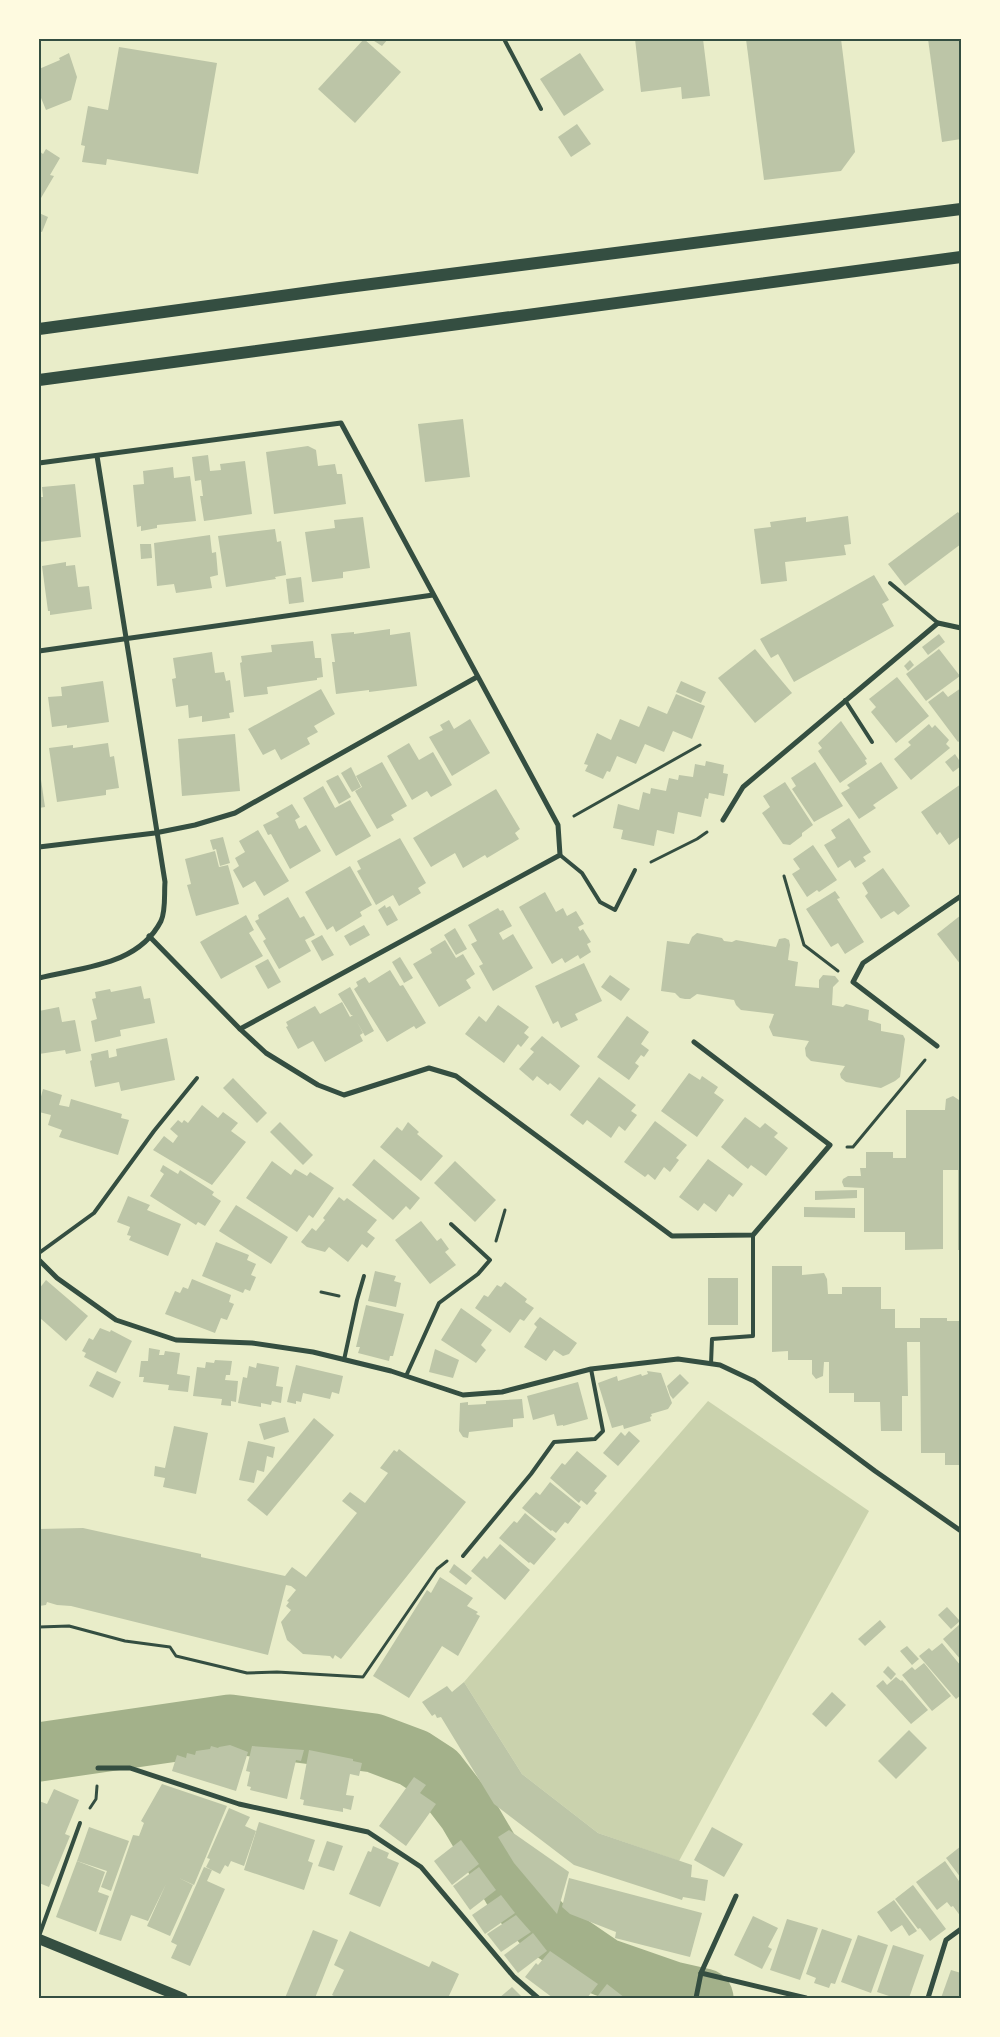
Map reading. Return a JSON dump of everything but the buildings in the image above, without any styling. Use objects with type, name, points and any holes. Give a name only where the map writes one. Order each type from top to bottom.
[{"type":"main road","points":[[39,329],[340,288],[961,209]]},
{"type":"main road","points":[[39,380],[961,257]]},
{"type":"main road","points":[[39,1938],[183,1998]]},
{"type":"street","points":[[39,463],[341,423],[558,825],[560,855],[240,1029]]},
{"type":"street","points":[[39,978],[81,969],[127,955],[149,936],[161,920],[164,903],[165,882],[155,833],[127,640],[96,456]]},
{"type":"street","points":[[39,652],[433,595]]},
{"type":"street","points":[[723,820],[743,787],[938,623],[961,628]]},
{"type":"street","points":[[39,847],[155,833],[195,825],[235,813],[477,677]]},
{"type":"street","points":[[937,1046],[853,982],[863,963],[961,896]]},
{"type":"street","points":[[149,936],[266,1053],[318,1085],[344,1095],[429,1068],[456,1076],[672,1236],[753,1235],[830,1145],[694,1042]]},
{"type":"street","points":[[39,1260],[57,1278],[116,1320],[176,1340],[252,1343],[313,1352],[406,1376],[463,1395],[502,1392],[591,1369],[678,1359],[720,1365],[754,1381],[875,1471],[961,1531]]},
{"type":"street","points":[[98,1768],[130,1768],[239,1804],[368,1832],[421,1867],[514,1977],[538,1998]]},
{"type":"street","points":[[696,1998],[702,1973],[736,1896]]},
{"type":"street","points":[[928,1998],[946,1940],[961,1928]]},
{"type":"street","points":[[702,1973],[806,1998]]},
{"type":"lane","points":[[504,39],[541,109]]},
{"type":"lane","points":[[890,583],[938,623]]},
{"type":"lane","points":[[845,700],[872,742]]},
{"type":"lane","points":[[560,855],[582,873],[600,902],[615,910],[635,870]]},
{"type":"lane","points":[[39,1253],[94,1213],[154,1131],[197,1078]]},
{"type":"lane","points":[[406,1376],[439,1303],[478,1274],[490,1260],[451,1224]]},
{"type":"lane","points":[[711,1364],[712,1339],[753,1336],[753,1235]]},
{"type":"lane","points":[[344,1360],[356,1300],[364,1276]]},
{"type":"lane","points":[[463,1556],[531,1474],[554,1442],[594,1439],[603,1431],[591,1369]]},
{"type":"lane","points":[[39,1938],[80,1824]]},
{"type":"path","points":[[558,825],[700,745]]},
{"type":"path","points":[[635,870],[697,839],[723,820]]},
{"type":"path","points":[[784,876],[804,944],[853,982]]},
{"type":"path","points":[[830,1145],[853,1147],[937,1046]]},
{"type":"path","points":[[490,1260],[505,1210]]},
{"type":"path","points":[[39,1627],[69,1626],[125,1641],[170,1648],[176,1656],[247,1673],[277,1672],[363,1677],[437,1569],[454,1556],[463,1556]]},
{"type":"path","points":[[80,1824],[96,1799],[98,1768]]},
{"type":"green space","points":[[708,1401],[869,1511],[679,1861],[598,1833],[522,1774],[464,1682]]},
{"type":"waterway","points":[[39,1752],[230,1724],[374,1743],[414,1758],[437,1773],[467,1812],[517,1897],[544,1926],[604,1967],[673,1991],[704,1998]]}]
